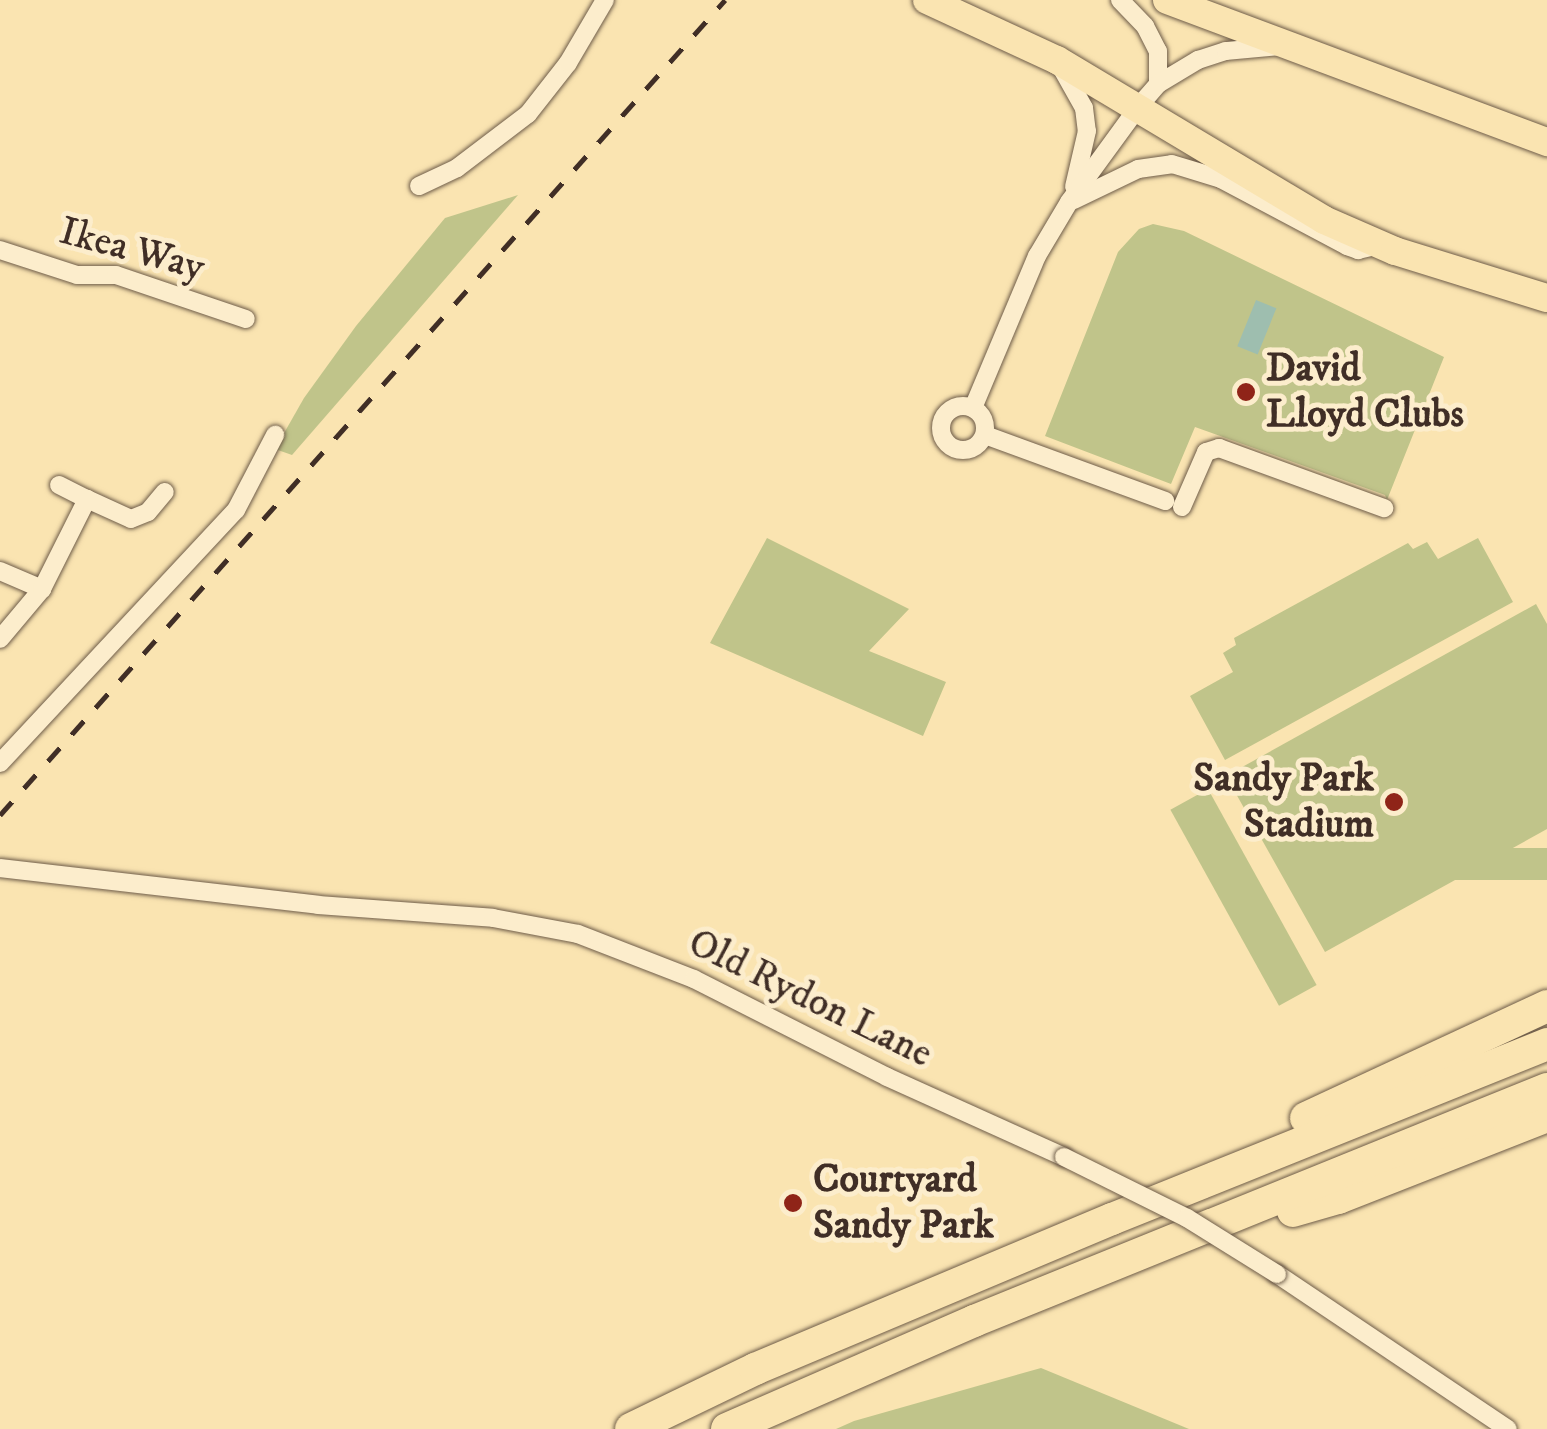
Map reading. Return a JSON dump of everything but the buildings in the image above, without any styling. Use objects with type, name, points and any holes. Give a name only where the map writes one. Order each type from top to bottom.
[{"type":"highway","points":[[1112,1219],[1163,1184],[1547,1006]]},
{"type":"highway","points":[[632,1429],[755,1369],[1112,1219],[1547,1044]]},
{"type":"highway","points":[[727,1429],[1144,1252],[1547,1089]]},
{"type":"highway","points":[[1144,1252],[1338,1198],[1547,1116]]},
{"type":"main road","points":[[927,0],[1058,60],[1324,220],[1380,244],[1547,298]]},
{"type":"main road","points":[[1167,0],[1547,142]]},
{"type":"street","points":[[419,186],[458,168],[528,114],[568,63],[605,0]]},
{"type":"street","points":[[1120,0],[1145,26],[1158,52],[1158,84]]},
{"type":"street","points":[[974,408],[1037,256],[1069,202],[1138,106],[1175,71],[1216,53],[1294,45]]},
{"type":"street","points":[[1058,60],[1084,108],[1088,131],[1069,202]]},
{"type":"street","points":[[1069,202],[1138,169],[1172,164],[1221,178],[1347,246],[1358,250],[1380,244]]},
{"type":"street","name":"Ikea Way","points":[[0,250],[76,274],[116,274],[246,319]]},
{"type":"street","points":[[952,408],[974,408],[984,420],[985,435],[970,450],[949,446],[942,437],[944,416],[952,408]]},
{"type":"street","points":[[0,763],[236,510],[275,435]]},
{"type":"street","points":[[985,435],[1173,503],[1206,452],[1219,448],[1384,508]]},
{"type":"street","points":[[58,485],[132,519],[148,512],[165,492]]},
{"type":"street","points":[[0,639],[42,589],[87,498]]},
{"type":"street","points":[[0,572],[42,589]]},
{"type":"street","name":"Old Rydon Lane","points":[[0,868],[493,918],[578,934],[660,964],[1187,1218],[1508,1429]]},
{"type":"green space","points":[[518,195],[292,455],[275,449],[304,398],[356,326],[445,218]]},
{"type":"green space","name":"David Lloyd Clubs","points":[[1153,224],[1184,231],[1444,357],[1387,500],[1385,495],[1195,427],[1171,484],[1045,436],[1118,252],[1139,229]]},
{"type":"green space","points":[[767,538],[909,609],[869,651],[946,682],[923,736],[710,643]]},
{"type":"green space","name":"Sandy Park Stadium","points":[[1478,538],[1513,602],[1225,760],[1190,696],[1233,672],[1223,653],[1236,645],[1234,638],[1408,543],[1413,549],[1427,542],[1438,559]]},
{"type":"green space","name":"Sandy Park Stadium","points":[[1536,604],[1547,624],[1547,829],[1325,952],[1226,776]]},
{"type":"green space","name":"Sandy Park Stadium","points":[[1208,789],[1317,985],[1279,1006],[1170,810]]},
{"type":"green space","points":[[1307,848],[1547,848],[1547,880],[1307,880]]},
{"type":"green space","points":[[1041,1368],[1189,1429],[836,1429],[854,1421]]},
{"type":"shaded area","points":[[1256,300],[1276,308],[1258,355],[1237,346]]},
{"type":"railway","points":[[0,815],[725,0]]},
{"type":"place","name":"David Lloyd Clubs","points":[[1246,392]]},
{"type":"place","name":"Sandy Park Stadium","points":[[1394,802]]},
{"type":"place","name":"Courtyard Sandy Park","points":[[793,1203]]}]
